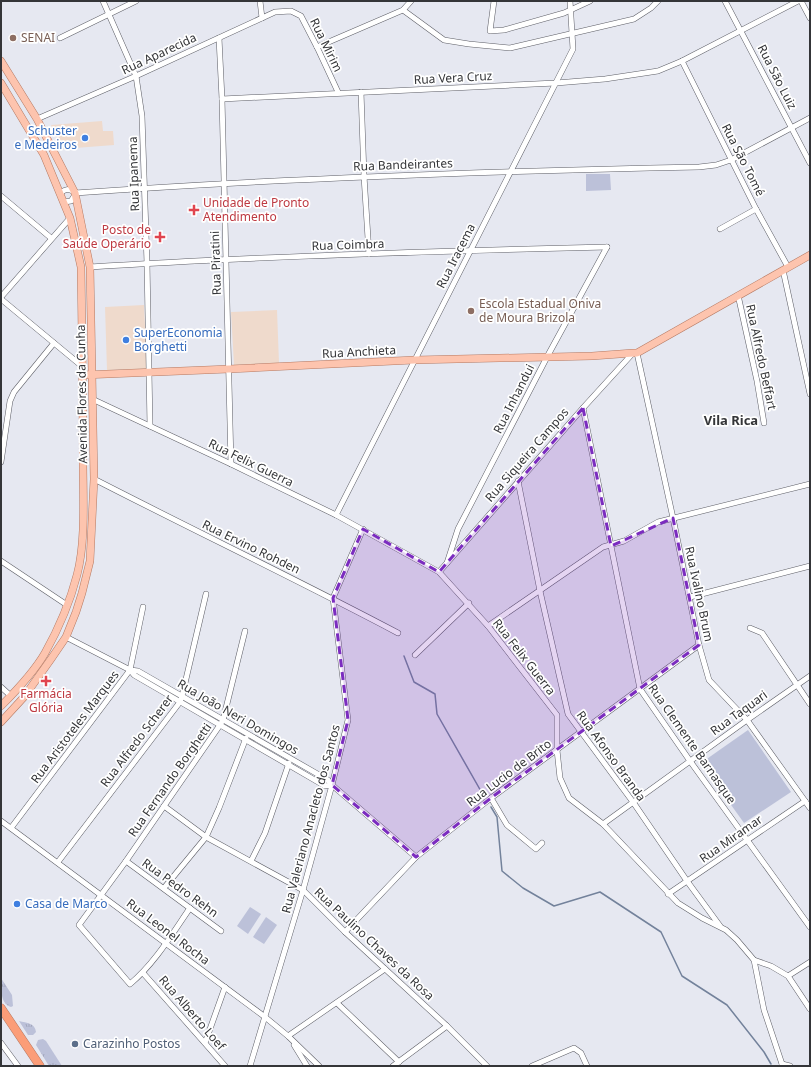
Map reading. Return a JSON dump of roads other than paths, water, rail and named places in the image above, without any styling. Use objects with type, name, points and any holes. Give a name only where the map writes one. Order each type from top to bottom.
[{"type":"highway","points":[[1,1008],[40,1066]]},
{"type":"main road","name":"Avenida Flores da Cunha","points":[[1,61],[37,119],[76,192],[90,266],[94,479],[90,561],[82,593],[66,637],[36,681],[1,722]]},
{"type":"main road","name":"Avenida Flores da Cunha","points":[[1,83],[44,155],[70,218],[81,267],[83,367],[83,476],[81,546],[77,574],[64,614],[44,654],[11,696],[1,706]]},
{"type":"main road","name":"Rua Siqueira Campos","points":[[635,353],[810,255]]},
{"type":"main road","name":"Rua Anchieta","points":[[83,375],[414,360],[547,357],[635,353]]},
{"type":"main road","points":[[67,605],[74,609],[72,621]]},
{"type":"main road","points":[[64,614],[61,633],[66,637]]},
{"type":"street","name":"Rua Ipanema","points":[[103,1],[136,76],[142,116],[147,263],[150,426]]},
{"type":"street","points":[[60,38],[136,1]]},
{"type":"street","points":[[260,1],[262,18]]},
{"type":"street","points":[[317,47],[403,10],[411,1]]},
{"type":"street","points":[[494,1],[490,31],[504,30],[564,13],[590,1]]},
{"type":"street","name":"Rua Iracema","points":[[336,515],[573,49],[570,1]]},
{"type":"street","points":[[403,10],[444,40],[510,48],[634,19],[651,8],[658,1]]},
{"type":"street","name":"Rua São Luiz","points":[[725,1],[810,163]]},
{"type":"street","name":"Rua Vera Cruz","points":[[222,98],[556,83],[605,79],[658,71],[682,61],[798,1]]},
{"type":"street","points":[[801,1],[810,18]]},
{"type":"street","name":"Rua Aparecida","points":[[37,119],[136,76],[275,12],[290,11]]},
{"type":"street","name":"Rua Mirim","points":[[290,11],[301,16],[338,92]]},
{"type":"street","name":"Rua Piratini","points":[[219,38],[232,464]]},
{"type":"street","name":"Rua São Tomé","points":[[682,61],[785,269],[810,394]]},
{"type":"street","points":[[361,92],[369,254]]},
{"type":"street","name":"Rua Bandeirantes","points":[[60,194],[63,190],[68,189],[76,192],[364,176],[699,167],[716,165],[731,160],[810,118]]},
{"type":"street","points":[[64,202],[71,201],[76,192]]},
{"type":"street","points":[[1,196],[51,238]]},
{"type":"street","points":[[720,230],[756,209]]},
{"type":"street","points":[[70,218],[51,238],[1,298],[83,367]]},
{"type":"street","name":"Rua Coimbra","points":[[90,266],[225,259],[471,250],[607,247]]},
{"type":"street","name":"Rua Inhandui","points":[[447,563],[458,529],[547,357],[607,247]]},
{"type":"street","name":"Rua Alfredo Beffart","points":[[738,295],[757,382],[764,423]]},
{"type":"street","points":[[1,462],[10,401],[14,392],[54,343]]},
{"type":"street","name":"Rua Siqueira Campos","points":[[439,572],[582,408],[635,353]]},
{"type":"street","name":"Rua Ivalino Brum","points":[[635,353],[673,518],[699,645],[709,680],[747,720],[810,808]]},
{"type":"street","name":"Rua Felix Guerra","points":[[92,399],[232,464],[336,515],[439,572],[469,603],[488,626],[557,715],[557,750],[560,778],[569,798],[603,824],[678,903],[732,934],[754,960],[764,1010],[780,1065]]},
{"type":"street","name":"Rua Clemente Barnasque","points":[[582,408],[640,689],[810,927]]},
{"type":"street","name":"Rua Ervino Rohden","points":[[94,479],[191,529],[333,598],[398,633]]},
{"type":"street","name":"Rua Afonso Branda","points":[[518,481],[540,591],[568,714],[633,802],[720,927]]},
{"type":"street","points":[[488,626],[603,548],[624,541],[658,522],[810,484]]},
{"type":"street","points":[[333,598],[363,529]]},
{"type":"street","points":[[1,561],[67,605]]},
{"type":"street","points":[[690,597],[810,566]]},
{"type":"street","name":"Rua Alfredo Scherer","points":[[58,862],[180,702],[206,594]]},
{"type":"street","name":"Rua Valeriano Anacleto dos Santos","points":[[250,1066],[303,890],[348,720],[333,598]]},
{"type":"street","points":[[415,655],[469,603]]},
{"type":"street","name":"Rua Aristoteles Marques","points":[[11,828],[130,670],[143,607]]},
{"type":"street","points":[[750,628],[762,633],[810,704]]},
{"type":"street","name":"Rua Fernando Borghetti","points":[[143,973],[130,984],[79,925],[126,861],[220,726],[223,720],[245,631]]},
{"type":"street","name":"Rua João Neri Domingos","points":[[66,637],[130,670],[138,671],[328,780],[416,857]]},
{"type":"street","name":"Rua Lucio de Brito","points":[[345,932],[416,857],[490,798],[699,645]]},
{"type":"street","name":"Rua João Neri Domingos","points":[[130,670],[134,675],[288,765],[325,786],[332,785]]},
{"type":"street","name":"Rua Taquari","points":[[603,824],[810,676]]},
{"type":"street","points":[[1,687],[11,696]]},
{"type":"street","points":[[164,888],[206,836],[219,808],[248,734]]},
{"type":"street","points":[[251,861],[265,833],[290,758]]},
{"type":"street","points":[[490,798],[507,825],[536,849],[542,843]]},
{"type":"street","name":"Rua Miramar","points":[[668,894],[805,801]]},
{"type":"street","name":"Rua Paulino Chaves da Rosa","points":[[164,806],[206,836],[303,890],[345,932],[448,1026],[487,1066]]},
{"type":"street","name":"Rua Leonel Rocha","points":[[1,821],[266,1017],[319,1066]]},
{"type":"street","name":"Rua Pedro Rehn","points":[[126,861],[222,932]]},
{"type":"street","points":[[143,973],[190,908]]},
{"type":"street","points":[[754,960],[771,966],[788,976],[810,1008]]},
{"type":"street","points":[[788,976],[810,962]]},
{"type":"street","points":[[308,1066],[288,1036],[385,969]]},
{"type":"street","name":"Rua Alberto Loef","points":[[143,973],[225,1066]]},
{"type":"street","points":[[205,1043],[225,987]]},
{"type":"street","points":[[337,1003],[399,1062]]},
{"type":"street","points":[[393,1066],[448,1026]]},
{"type":"street","points":[[1,1043],[18,1066]]},
{"type":"street","points":[[532,1066],[571,1048],[578,1049],[587,1066]]},
{"type":"street","points":[[780,1065],[790,1066]]},
{"type":"waterway","points":[[404,656],[414,682],[435,694],[437,714],[482,793]]},
{"type":"waterway","points":[[491,807],[497,817],[502,871],[523,888],[554,906],[600,892],[661,932],[682,976],[727,1005],[764,1052],[771,1064]]},
{"type":"place","name":"SENAI","points":[[13,38]]},
{"type":"place","name":"Schuster e Medeiros","points":[[85,138]]},
{"type":"place","name":"Unidade de Pronto Atendimento","points":[[194,210]]},
{"type":"place","name":"Posto de Saúde Operário","points":[[160,237]]},
{"type":"place","name":"Escola Estadual Oniva de Moura Brizola","points":[[471,311]]},
{"type":"place","name":"SuperEconomia Borghetti","points":[[126,340]]},
{"type":"place","name":"Farmácia Glória","points":[[46,681]]},
{"type":"place","name":"Casa de Marco","points":[[17,904]]},
{"type":"place","name":"Carazinho Postos","points":[[75,1044]]},
{"type":"district","name":"Vila Rica","points":[[731,420]]}]
